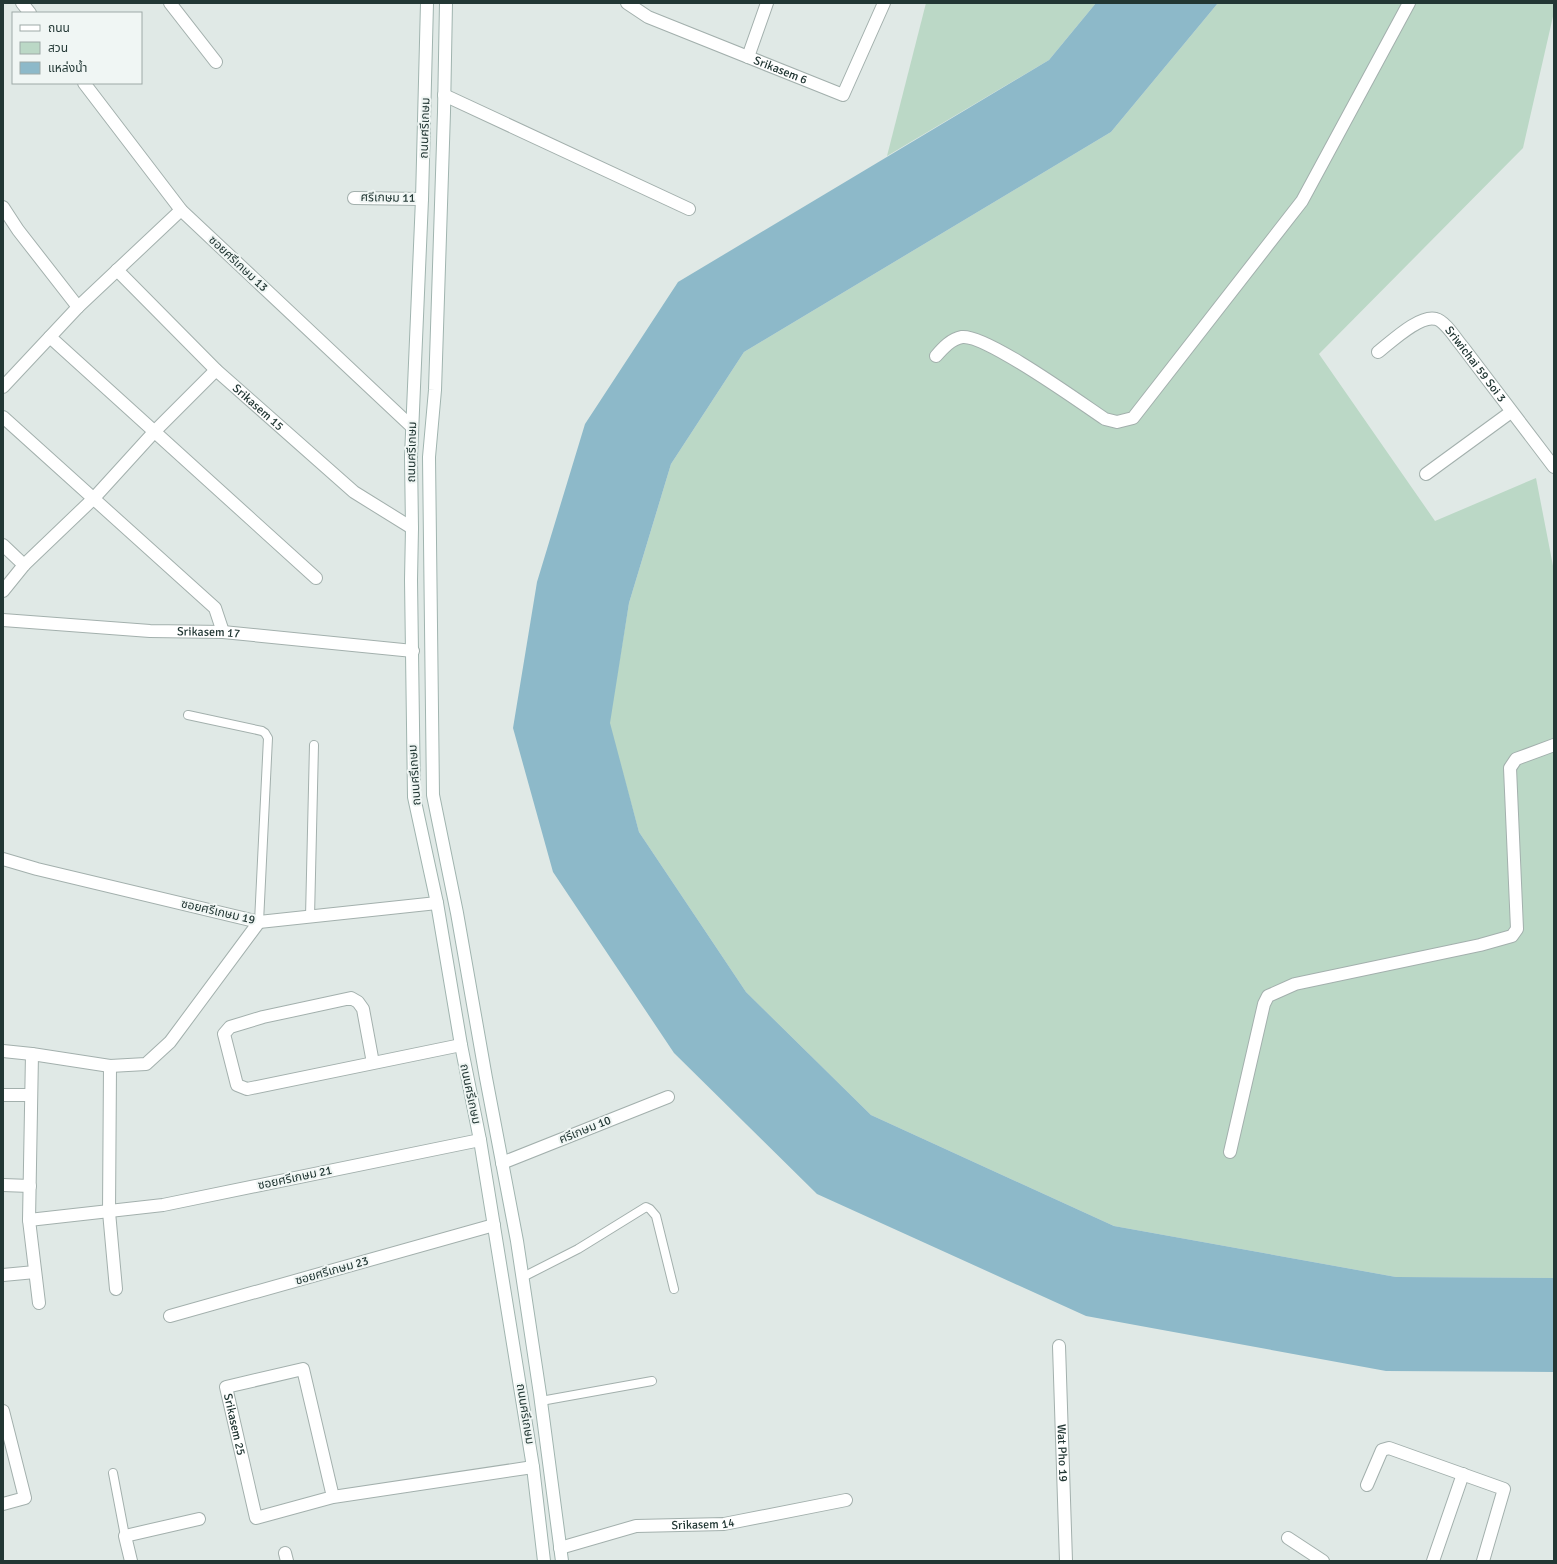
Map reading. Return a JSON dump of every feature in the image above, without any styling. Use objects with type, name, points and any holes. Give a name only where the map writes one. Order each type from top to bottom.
[{"type":"street","points":[[22,3],[29,12]]},
{"type":"street","points":[[170,3],[216,62]]},
{"type":"street","name":"ถนนศรีเกษม","points":[[427,3],[422,199],[411,457],[414,797],[437,903],[461,1045],[480,1140],[533,1467],[544,1561]]},
{"type":"street","name":"ถนนศรีเกษม","points":[[446,3],[435,390],[429,457],[431,731],[433,795],[457,913],[523,1277],[562,1561]]},
{"type":"street","name":"Srikasem 6","points":[[627,3],[648,17],[843,95],[884,3]]},
{"type":"street","points":[[748,57],[767,3]]},
{"type":"street","points":[[936,356],[947,343],[961,337],[972,337],[1013,358],[1105,419],[1117,422],[1132,418],[1302,201],[1409,3]]},
{"type":"street","name":"ซอยศรีเกษม 13","points":[[85,84],[181,210],[412,426]]},
{"type":"street","points":[[444,95],[688,209]]},
{"type":"street","name":"ศรีเกษม 11","points":[[354,198],[422,199]]},
{"type":"street","points":[[3,207],[18,230],[78,307]]},
{"type":"street","points":[[3,387],[78,307],[181,210]]},
{"type":"street","name":"Srikasem 15","points":[[117,270],[216,370],[354,492],[412,528]]},
{"type":"street","name":"Sriwichai 59 Soi 3","points":[[1378,352],[1418,321],[1427,318],[1437,319],[1454,336],[1554,467]]},
{"type":"street","points":[[50,338],[155,431],[316,578]]},
{"type":"street","points":[[3,591],[24,565],[94,498],[155,431],[216,370]]},
{"type":"street","points":[[1426,474],[1511,412]]},
{"type":"street","points":[[3,416],[215,608],[223,632]]},
{"type":"street","points":[[3,546],[24,565]]},
{"type":"street","name":"Srikasem 17","points":[[3,620],[150,631],[223,632],[413,651]]},
{"type":"street","points":[[1230,1152],[1264,1004],[1268,996],[1295,984],[1480,945],[1512,936],[1517,929],[1510,768],[1516,759],[1554,745]]},
{"type":"street","points":[[419,818],[428,821],[436,812]]},
{"type":"street","points":[[422,835],[428,828],[433,827],[440,829]]},
{"type":"street","name":"ซอยศรีเกษม 19","points":[[3,859],[37,869],[259,922],[437,903]]},
{"type":"street","points":[[3,1051],[110,1066],[146,1064],[170,1042],[259,922]]},
{"type":"street","points":[[373,1063],[363,1009],[358,1002],[351,998],[263,1017],[230,1027],[224,1034],[237,1085],[247,1089],[461,1045]]},
{"type":"street","points":[[32,1054],[30,1220],[39,1303]]},
{"type":"street","points":[[110,1066],[109,1212],[116,1289]]},
{"type":"street","points":[[3,1095],[31,1095]]},
{"type":"street","name":"ศรีเกษม 10","points":[[502,1163],[668,1097]]},
{"type":"street","name":"ซอยศรีเกษม 21","points":[[30,1220],[163,1206],[480,1140]]},
{"type":"street","points":[[3,1185],[30,1186]]},
{"type":"street","name":"ซอยศรีเกษม 23","points":[[170,1316],[494,1225]]},
{"type":"street","points":[[3,1275],[36,1272]]},
{"type":"street","name":"Wat Pho 19","points":[[1059,1346],[1066,1561]]},
{"type":"street","name":"Srikasem 25","points":[[334,1497],[303,1369],[226,1388],[256,1518],[334,1497],[533,1467]]},
{"type":"street","points":[[3,1411],[25,1498],[3,1504]]},
{"type":"street","points":[[1367,1485],[1382,1450],[1389,1448],[1504,1489],[1483,1561]]},
{"type":"street","points":[[1433,1561],[1463,1474]]},
{"type":"street","name":"Srikasem 14","points":[[560,1548],[636,1526],[724,1524],[846,1500]]},
{"type":"street","points":[[131,1561],[125,1536],[199,1519]]},
{"type":"street","points":[[1288,1538],[1323,1561]]},
{"type":"lane","points":[[188,715],[262,731],[268,738],[259,922]]},
{"type":"lane","points":[[310,917],[314,745]]},
{"type":"lane","points":[[523,1277],[584,1245],[646,1208],[650,1209],[656,1216],[674,1289]]},
{"type":"lane","points":[[541,1401],[652,1380]]},
{"type":"lane","points":[[113,1473],[125,1536]]},
{"type":"green space","points":[[926,3],[1096,3],[1049,60],[887,156]]},
{"type":"green space","points":[[1218,3],[1554,3],[1554,12],[1523,148],[1319,354],[1435,521],[1536,478],[1554,571],[1554,1278],[1396,1277],[1114,1226],[871,1115],[746,992],[639,832],[609,723],[629,603],[671,464],[744,352],[1111,132]]},
{"type":"water","points":[[1096,3],[1218,3],[1111,132],[744,352],[671,464],[629,603],[610,723],[639,832],[746,992],[871,1115],[1114,1226],[1396,1277],[1554,1278],[1554,1372],[1386,1371],[1086,1316],[817,1194],[674,1053],[553,872],[513,728],[537,582],[585,424],[678,282],[1049,60]]}]
